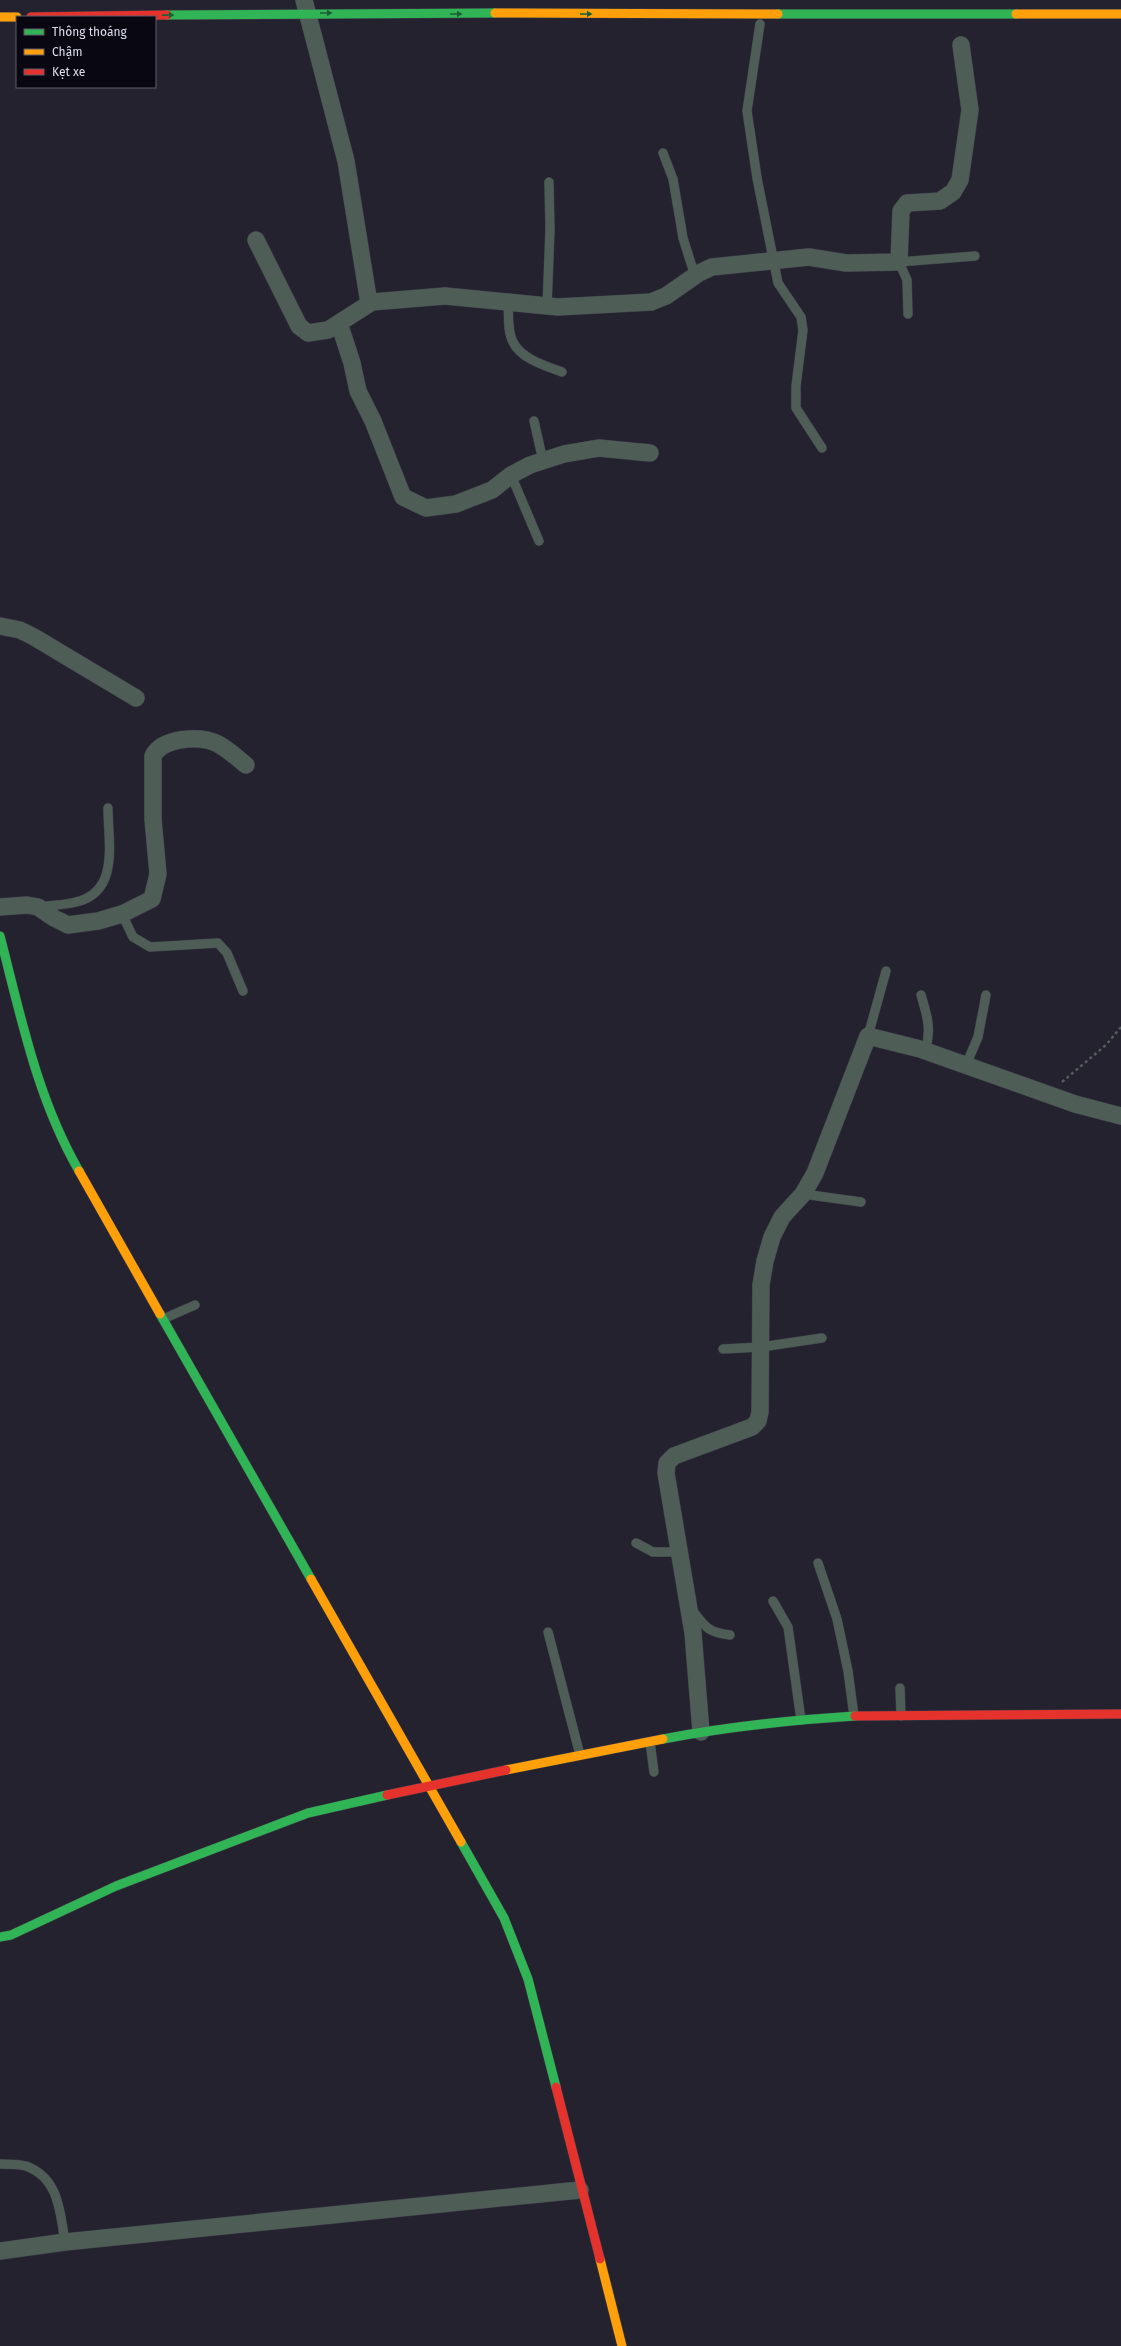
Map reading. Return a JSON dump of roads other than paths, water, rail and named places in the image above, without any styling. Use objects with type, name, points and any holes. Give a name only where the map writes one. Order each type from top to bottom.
[{"type":"street","points":[[306,7],[346,161],[368,297],[372,302]]},
{"type":"street","points":[[58,16],[306,7],[1016,11],[1121,14]]},
{"type":"street","points":[[0,17],[16,17]]},
{"type":"street","points":[[256,240],[299,326],[308,333],[317,333],[339,323],[372,302],[444,296],[547,307],[632,304],[651,302],[666,296],[695,276],[712,268],[775,262],[808,257],[846,263],[898,262],[901,211],[907,203],[940,201],[953,192],[960,180],[970,110],[961,45]]},
{"type":"street","points":[[339,323],[352,363],[358,392],[373,421],[403,497],[426,508],[456,504],[492,490],[511,475],[543,461],[564,454],[599,448],[650,453]]},
{"type":"street","points":[[0,626],[20,630],[34,637],[136,698]]},
{"type":"street","points":[[0,907],[27,905],[38,907],[54,918],[68,925],[98,921],[122,914],[152,899],[156,889],[158,874],[153,820],[153,756],[156,749],[164,744],[178,741],[205,740],[216,742],[246,765]]},
{"type":"street","points":[[0,936],[3,959],[38,1081],[48,1111],[61,1140],[504,1918],[518,1949],[528,1979],[580,2190],[622,2346]]},
{"type":"street","points":[[701,1732],[688,1605],[666,1473],[667,1462],[674,1456],[752,1427],[758,1421],[762,1285],[765,1261],[772,1237],[782,1217],[803,1194],[815,1173],[868,1036],[925,1051],[1048,1094],[1121,1116]]},
{"type":"street","points":[[0,1937],[11,1936],[116,1886],[308,1813],[428,1785],[701,1732],[801,1720],[854,1716],[1121,1714]]},
{"type":"street","points":[[0,2251],[13,2251],[65,2242],[580,2190]]},
{"type":"lane","points":[[760,24],[748,111],[757,178],[778,283],[801,317],[803,330],[796,386],[796,408],[822,448]]},
{"type":"lane","points":[[663,153],[673,179],[683,238],[695,276]]},
{"type":"lane","points":[[547,307],[550,230],[548,182]]},
{"type":"lane","points":[[908,314],[907,280],[898,262],[975,256]]},
{"type":"lane","points":[[508,302],[512,342],[516,347],[536,362],[562,372]]},
{"type":"lane","points":[[534,421],[543,461]]},
{"type":"lane","points":[[511,475],[540,541]]},
{"type":"lane","points":[[38,907],[77,902],[90,897],[102,888],[109,868],[108,808]]},
{"type":"lane","points":[[122,914],[133,937],[150,947],[218,943],[227,953],[243,991]]},
{"type":"lane","points":[[868,1036],[886,971]]},
{"type":"lane","points":[[966,1065],[978,1037],[986,994]]},
{"type":"lane","points":[[921,995],[929,1024],[929,1037],[925,1051]]},
{"type":"lane","points":[[803,1194],[861,1202]]},
{"type":"lane","points":[[163,1319],[195,1305]]},
{"type":"lane","points":[[723,1349],[761,1347],[822,1338]]},
{"type":"lane","points":[[636,1543],[653,1552],[680,1552]]},
{"type":"lane","points":[[818,1563],[837,1619],[848,1671],[854,1716]]},
{"type":"lane","points":[[772,1601],[788,1627],[801,1720]]},
{"type":"lane","points":[[688,1605],[705,1628],[713,1632],[730,1635]]},
{"type":"lane","points":[[548,1632],[580,1755]]},
{"type":"lane","points":[[900,1688],[901,1716]]},
{"type":"lane","points":[[650,1742],[654,1772]]},
{"type":"lane","points":[[0,2164],[25,2166],[46,2178],[59,2204],[65,2242]]}]
